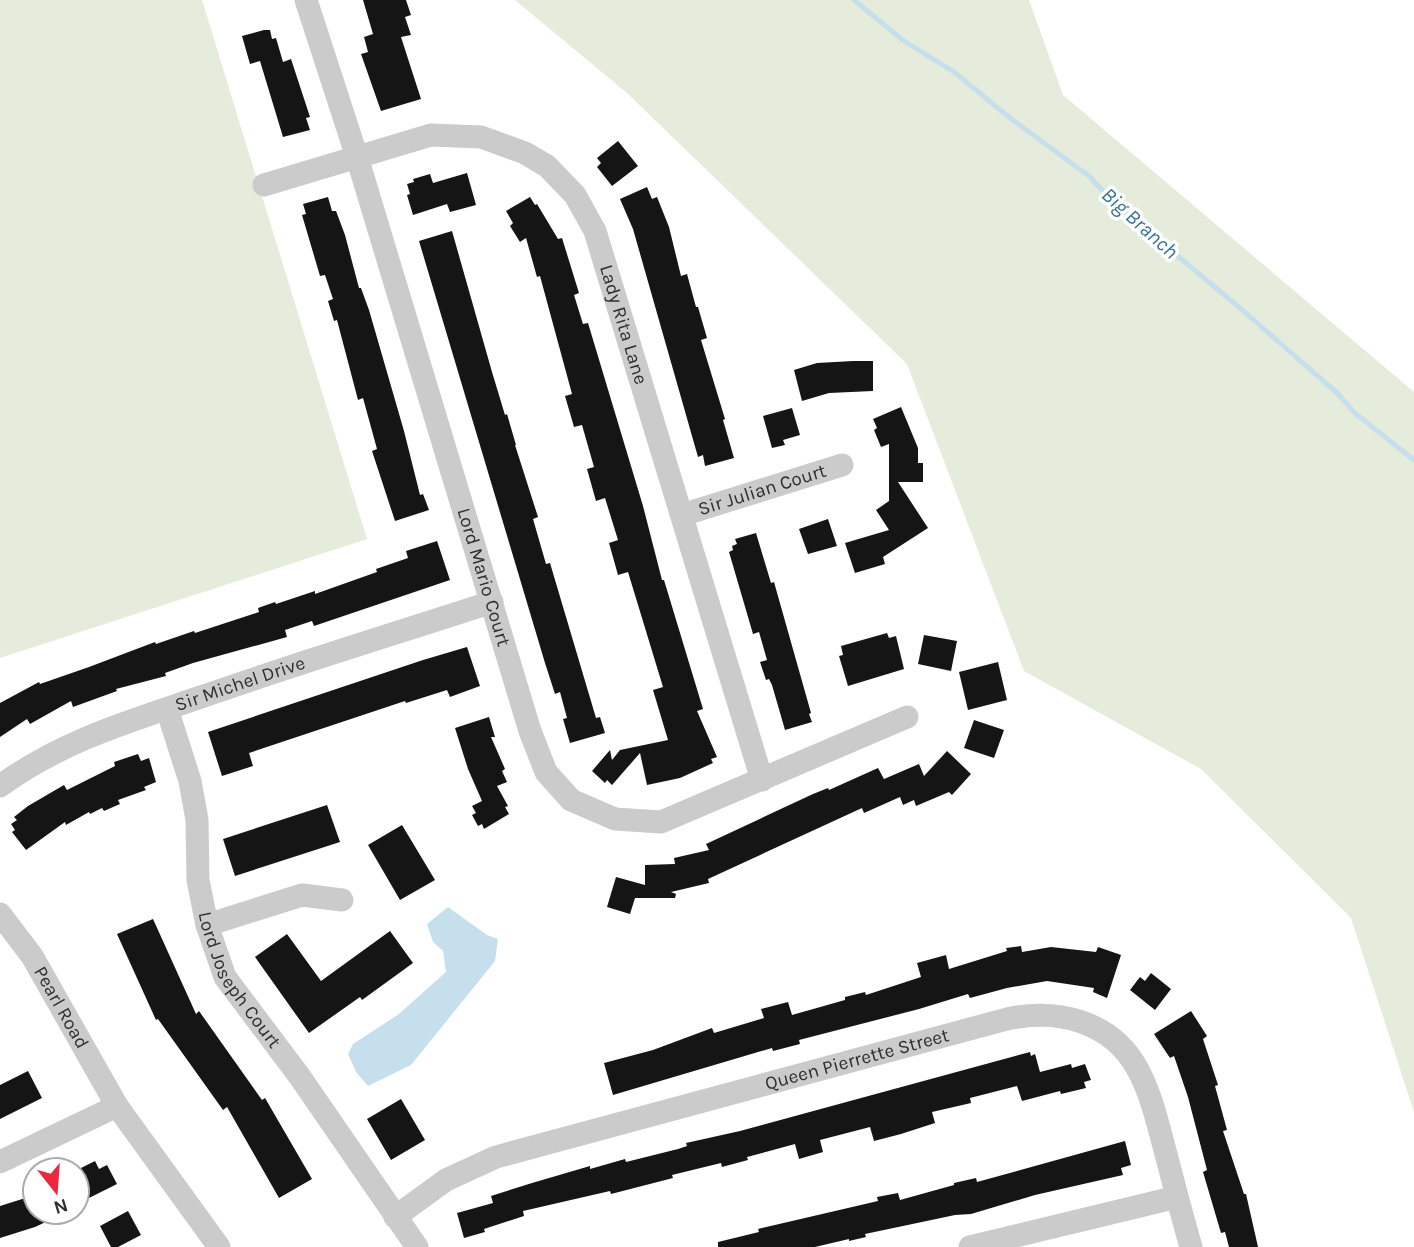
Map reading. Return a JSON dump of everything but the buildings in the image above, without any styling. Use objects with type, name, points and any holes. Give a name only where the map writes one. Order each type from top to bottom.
[{"type":"street","name":"Lord Mario Court","points":[[306,0],[358,157],[530,731],[546,772],[571,800],[615,819],[660,822],[907,717]]},
{"type":"street","name":"Lady Rita Lane","points":[[264,185],[431,135],[481,137],[525,153],[547,166],[575,195],[595,232],[762,780]]},
{"type":"street","name":"Sir Julian Court","points":[[682,515],[842,466]]},
{"type":"street","name":"Sir Michel Drive","points":[[0,786],[29,764],[76,740],[279,670],[492,602]]},
{"type":"street","name":"Lord Joseph Court","points":[[167,709],[190,781],[197,820],[198,880],[207,925],[225,976],[300,1077],[417,1247]]},
{"type":"street","points":[[207,925],[302,895],[342,900]]},
{"type":"street","name":"Pearl Road","points":[[0,914],[32,956],[117,1106],[219,1247]]},
{"type":"street","name":"Queen Pierrette Street","points":[[395,1217],[446,1180],[496,1157],[1007,1019],[1043,1013],[1091,1026],[1114,1040],[1133,1061],[1145,1083],[1154,1109],[1191,1247]]},
{"type":"street","points":[[0,1161],[117,1106]]},
{"type":"street","points":[[970,1247],[1177,1197]]},
{"type":"green space","points":[[0,0],[202,0],[367,539],[0,658]]},
{"type":"green space","points":[[515,0],[1029,0],[1063,95],[1414,392],[1414,1112],[1351,918],[1201,769],[1024,671],[907,364],[627,93]]},
{"type":"water","points":[[448,907],[487,935],[498,939],[495,961],[411,1065],[368,1086],[356,1072],[348,1054],[353,1044],[399,1014],[446,972],[443,951],[433,942],[427,924]]},
{"type":"waterway","name":"Big Branch","points":[[854,0],[904,41],[954,72],[1010,118],[1089,176],[1114,203],[1240,308],[1336,392],[1356,414],[1414,460]]}]
